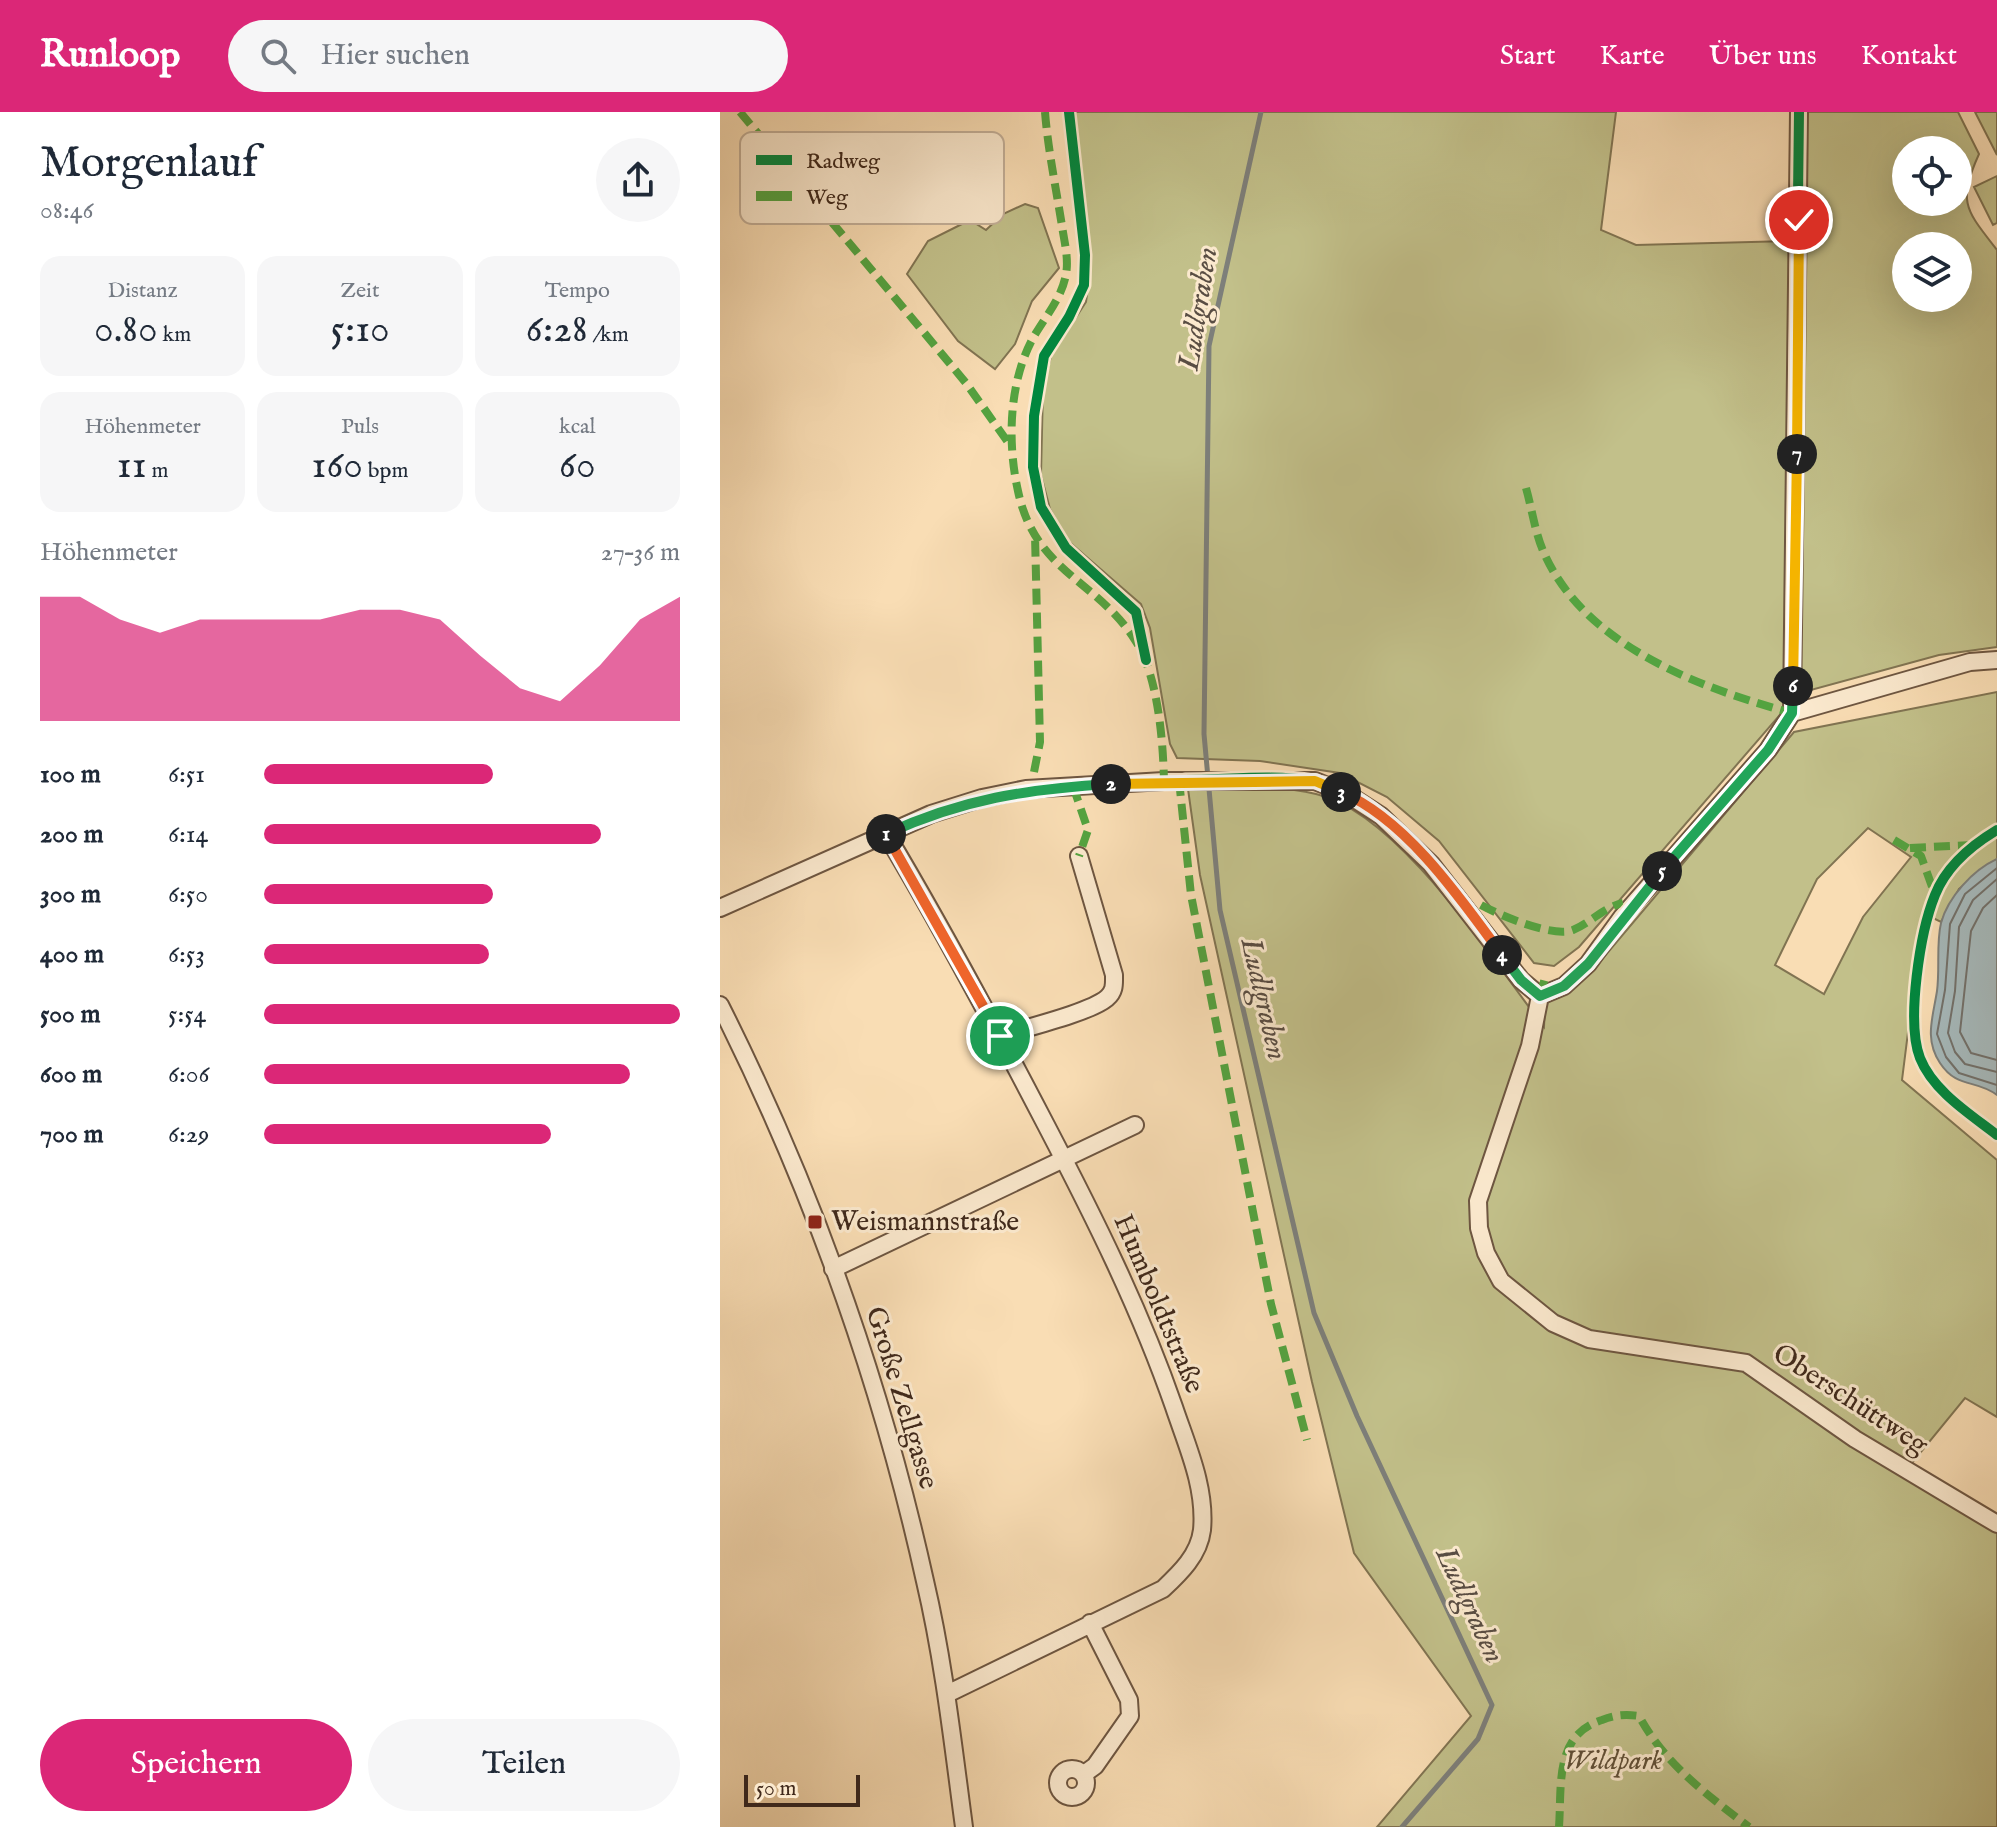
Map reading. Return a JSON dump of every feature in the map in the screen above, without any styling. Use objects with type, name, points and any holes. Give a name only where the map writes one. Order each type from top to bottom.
[{"type":"street","points":[[720,908],[944,810],[1026,789],[1185,780],[1315,781],[1347,794],[1381,816],[1431,864],[1521,980],[1540,996],[1564,986],[1588,964],[1622,917],[1768,750],[1792,713],[1799,112]]},
{"type":"street","points":[[1792,713],[1970,662],[1997,660]]},
{"type":"street","name":"Humboldtstraße","points":[[886,834],[1000,1036],[1127,1287],[1164,1377],[1198,1477],[1202,1509],[1202,1533],[1187,1566],[1163,1589],[947,1694]]},
{"type":"street","points":[[1000,1036],[1087,1007],[1106,999],[1114,989],[1114,975],[1079,856]]},
{"type":"street","name":"Oberschüttweg","points":[[1540,996],[1530,1046],[1478,1201],[1482,1241],[1501,1281],[1553,1323],[1589,1339],[1746,1363],[1855,1439],[1997,1524]]},
{"type":"street","name":"Große Zellgasse","points":[[720,1005],[796,1172],[833,1269],[900,1478],[947,1694],[964,1827]]},
{"type":"street","points":[[833,1269],[1135,1125]]},
{"type":"street","points":[[1084,1774],[1095,1766],[1130,1716],[1129,1700],[1090,1623]]},
{"type":"green space","points":[[1075,112],[1616,112],[1601,230],[1636,245],[1792,241],[1785,709],[1579,947],[1554,966],[1534,963],[1439,841],[1387,797],[1340,773],[1260,761],[1177,758],[1170,744],[1150,628],[1141,604],[1067,540],[1050,509],[1041,475],[1043,388],[1051,356],[1086,302],[1091,265]]},
{"type":"green space","points":[[1806,112],[1958,112],[1970,136],[1892,136],[1892,216],[1972,215],[1997,250],[1997,647],[1939,655],[1800,693]]},
{"type":"green space","points":[[1975,112],[1997,112],[1997,155]]},
{"type":"green space","points":[[1972,140],[1979,154],[1972,171]]},
{"type":"green space","points":[[1997,176],[1997,223],[1993,225],[1974,187]]},
{"type":"green space","points":[[1025,204],[1038,208],[1059,268],[1032,301],[1015,344],[995,369],[958,341],[907,274],[928,241],[962,224],[976,224],[986,230],[992,224],[1004,224],[1004,214]]},
{"type":"green space","name":"Wildpark","points":[[1997,692],[1997,859],[1959,889],[1941,922],[1923,913],[1902,1080],[1997,1160],[1997,1417],[1965,1398],[1911,1464],[1997,1531],[1997,1827],[1377,1827],[1471,1716],[1354,1553],[1312,1382],[1200,875],[1188,789],[1284,789],[1316,794],[1347,806],[1379,829],[1442,892],[1544,1027],[1545,1003],[1566,992],[1593,970],[1794,732]],"holes":[[[1868,828],[1911,857],[1863,917],[1824,994],[1775,965],[1817,879]]]},
{"type":"water","points":[[1997,859],[1997,1095],[1953,1077],[1946,1071],[1935,1054],[1931,1037],[1944,913],[1963,885]]},
{"type":"waterway","name":"Ludlgraben","points":[[1261,112],[1209,346],[1204,734],[1220,910],[1314,1313],[1357,1416],[1492,1705],[1478,1739],[1402,1827]]},
{"type":"marked path","points":[[740,112],[757,132]]},
{"type":"marked path","points":[[1045,112],[1067,268],[1061,291],[1033,338],[1019,374],[1012,413],[1012,453],[1018,491],[1026,518],[1038,540],[1052,558],[1120,620],[1143,654],[1158,708],[1164,781]]},
{"type":"marked path","points":[[833,224],[966,383],[1012,448]]},
{"type":"marked path","points":[[1526,488],[1544,553],[1563,586],[1587,614],[1616,638],[1684,676],[1720,691],[1792,713]]},
{"type":"marked path","points":[[1034,772],[1040,742],[1035,535]]},
{"type":"marked path","points":[[1179,780],[1191,895],[1271,1304],[1307,1440]]},
{"type":"marked path","points":[[1073,786],[1088,830],[1079,856]]},
{"type":"marked path","points":[[1894,840],[1921,856],[1935,895]]},
{"type":"marked path","points":[[1910,848],[1972,845]]},
{"type":"marked path","points":[[1481,905],[1526,924],[1564,932],[1580,927],[1609,908],[1623,903]]},
{"type":"marked path","points":[[1540,996],[1546,974]]},
{"type":"marked path","points":[[1559,1827],[1561,1779],[1568,1749],[1575,1737],[1586,1727],[1607,1718],[1625,1715],[1639,1716],[1674,1764],[1749,1827]]},
{"type":"cycle path","points":[[1069,112],[1085,255],[1084,285],[1069,317],[1044,356],[1034,416],[1033,467],[1041,507],[1066,548],[1136,612],[1146,660]]},
{"type":"cycle path","points":[[1540,996],[1564,986],[1588,964],[1622,917],[1768,750],[1792,713],[1799,112]]},
{"type":"cycle path","points":[[1185,780],[1298,779],[1336,787],[1359,799],[1423,855],[1513,968],[1540,996]]},
{"type":"cycle path","points":[[1997,830],[1961,858],[1946,875],[1935,895],[1920,953],[1914,1023],[1920,1058],[1934,1081],[1953,1101],[1997,1135]]},
{"type":"place","name":"Weismannstraße","points":[[815,1222]]},
{"type":"route","points":[[1000,1036],[886,834],[931,814],[982,798],[1026,789],[1179,780],[1315,781],[1347,794],[1381,816],[1431,864],[1521,980],[1540,996],[1564,986],[1588,964],[1622,917],[1768,750],[1792,713],[1799,220]]}]
